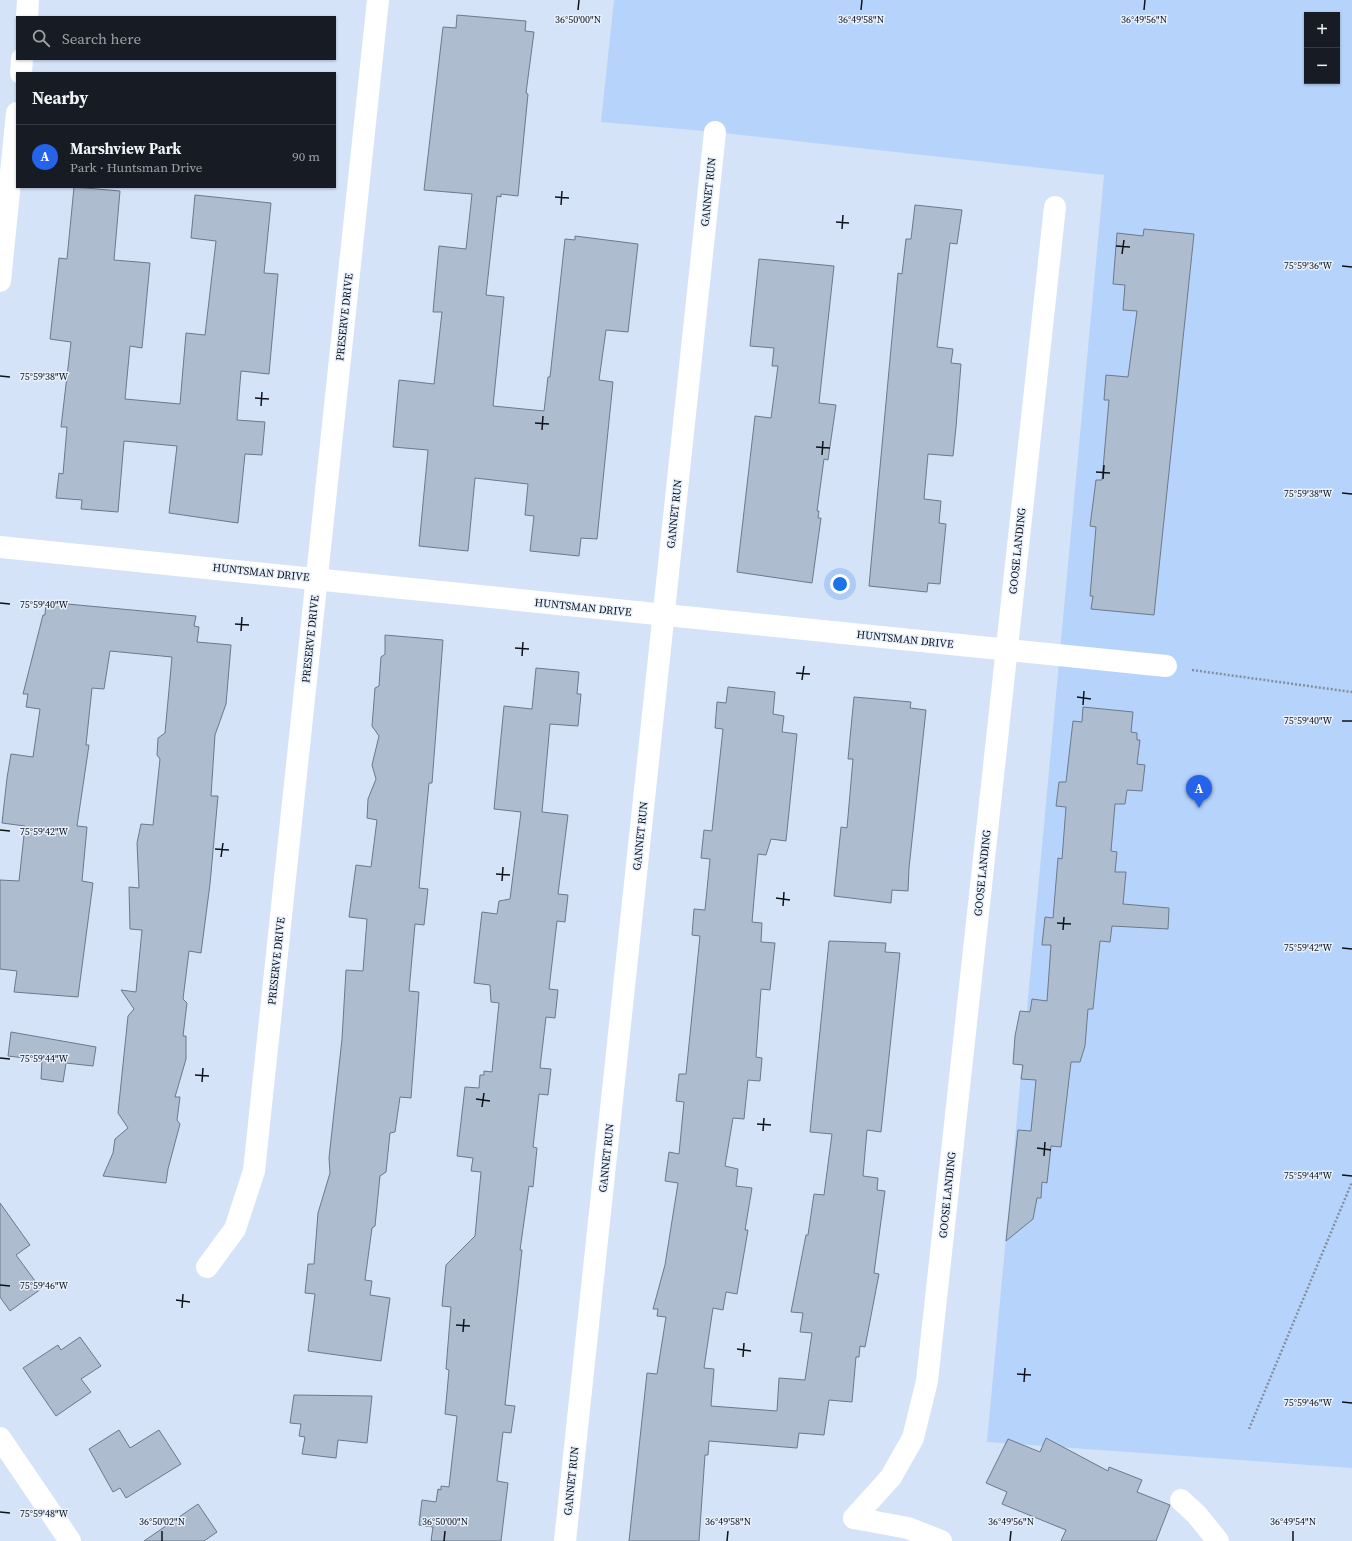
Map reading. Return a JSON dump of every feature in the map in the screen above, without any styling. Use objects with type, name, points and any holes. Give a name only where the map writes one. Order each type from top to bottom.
[{"type":"street","points":[[27,16],[28,0]]},
{"type":"street","name":"PRESERVE DRIVE","points":[[208,1267],[235,1229],[254,1171],[378,0]]},
{"type":"street","points":[[21,72],[22,60]]},
{"type":"street","points":[[0,281],[16,123]]},
{"type":"street","name":"GANNET RUN","points":[[565,1541],[715,132]]},
{"type":"street","name":"GOOSE LANDING","points":[[941,1541],[908,1528],[854,1518],[891,1478],[913,1438],[927,1381],[1055,207]]},
{"type":"street","name":"HUNTSMAN DRIVE","points":[[0,547],[316,578],[1166,666]]},
{"type":"street","points":[[0,1438],[70,1541]]},
{"type":"street","points":[[1182,1500],[1198,1515],[1218,1541]]},
{"type":"path","points":[[1166,666],[1352,692]]},
{"type":"path","points":[[1249,1429],[1352,1182]]},
{"type":"shaded area","points":[[614,0],[1352,0],[1352,1468],[987,1442],[1104,175],[715,132],[601,122]]},
{"type":"building","points":[[457,15],[526,21],[525,31],[534,32],[526,93],[528,94],[518,196],[501,194],[501,197],[497,196],[486,295],[504,297],[493,406],[544,411],[548,377],[550,377],[565,239],[575,240],[575,236],[638,244],[628,332],[606,330],[599,380],[613,382],[597,539],[581,538],[579,556],[530,551],[534,516],[525,515],[528,484],[475,478],[468,551],[419,546],[428,450],[393,447],[399,380],[434,384],[442,312],[433,312],[439,246],[466,249],[472,194],[424,190],[443,27],[456,28]]},
{"type":"building","points":[[74,188],[120,191],[114,260],[150,263],[142,348],[130,346],[125,399],[180,404],[186,333],[205,335],[216,241],[191,238],[195,195],[271,203],[264,273],[278,274],[269,374],[241,371],[237,420],[265,422],[262,455],[245,454],[238,523],[169,513],[177,446],[124,441],[118,512],[81,509],[82,500],[56,498],[59,473],[63,474],[67,427],[61,427],[71,342],[50,339],[59,258],[67,259]]},
{"type":"building","points":[[915,205],[962,210],[957,244],[950,243],[937,347],[953,349],[951,363],[961,364],[956,427],[953,456],[928,454],[924,499],[941,501],[939,523],[946,524],[940,584],[928,583],[927,592],[869,586],[898,273],[902,274],[906,239],[911,239]]},
{"type":"building","points":[[1144,229],[1194,234],[1154,615],[1091,609],[1093,596],[1090,596],[1096,527],[1090,526],[1096,480],[1102,480],[1109,400],[1104,400],[1106,375],[1128,377],[1137,311],[1123,310],[1125,285],[1113,284],[1117,233],[1143,236]]},
{"type":"building","points":[[759,259],[834,266],[819,403],[836,405],[828,460],[824,459],[817,511],[819,511],[818,518],[821,518],[812,583],[737,572],[755,416],[771,418],[778,366],[772,366],[774,348],[750,346]]},
{"type":"building","points":[[46,602],[196,616],[194,626],[199,627],[197,642],[231,645],[226,704],[215,735],[211,796],[218,796],[210,884],[201,953],[189,951],[183,999],[187,1003],[183,1036],[186,1036],[186,1059],[175,1097],[180,1097],[177,1120],[180,1124],[168,1169],[166,1183],[103,1176],[113,1153],[115,1139],[128,1128],[118,1113],[128,1016],[134,1009],[121,990],[136,992],[142,930],[130,929],[129,887],[139,888],[137,843],[141,824],[153,825],[160,759],[157,755],[158,738],[165,733],[172,657],[110,651],[104,689],[92,688],[86,745],[89,745],[77,826],[87,827],[82,881],[93,883],[78,997],[14,992],[17,971],[0,969],[0,880],[19,881],[25,826],[2,823],[7,778],[11,754],[33,757],[40,709],[26,707],[28,694],[23,694],[43,615],[45,615]]},
{"type":"building","points":[[385,635],[443,640],[432,783],[429,783],[419,888],[428,889],[424,925],[415,924],[409,991],[419,992],[411,1098],[400,1097],[395,1132],[390,1133],[386,1172],[380,1176],[375,1226],[372,1228],[365,1280],[372,1281],[370,1295],[390,1298],[381,1361],[308,1351],[315,1294],[305,1293],[308,1264],[314,1264],[318,1213],[330,1173],[329,1158],[342,1039],[346,970],[363,971],[367,919],[349,917],[356,865],[371,867],[377,820],[367,818],[368,799],[376,779],[372,765],[379,736],[372,726],[375,688],[379,686],[381,657],[385,654]]},
{"type":"building","points":[[536,668],[579,672],[577,694],[581,694],[578,726],[550,724],[542,812],[568,815],[558,894],[568,895],[565,922],[557,921],[549,989],[558,990],[555,1018],[546,1017],[540,1068],[551,1069],[548,1095],[539,1094],[533,1147],[537,1148],[533,1187],[529,1186],[520,1250],[522,1250],[505,1405],[515,1406],[511,1433],[503,1432],[497,1481],[508,1483],[501,1541],[431,1541],[433,1527],[419,1525],[422,1500],[436,1502],[438,1489],[441,1490],[441,1486],[449,1487],[457,1416],[445,1414],[449,1370],[446,1369],[451,1307],[442,1306],[446,1265],[475,1236],[481,1172],[471,1171],[473,1158],[457,1156],[465,1087],[479,1088],[480,1075],[484,1075],[484,1071],[492,1072],[499,1003],[491,1002],[490,985],[474,983],[482,912],[497,914],[499,901],[510,899],[521,812],[494,809],[504,706],[532,709]]},
{"type":"building","points":[[728,687],[775,692],[773,714],[784,716],[782,732],[797,734],[786,841],[771,839],[766,855],[758,854],[752,922],[762,923],[761,942],[775,943],[770,990],[761,989],[756,1057],[762,1058],[760,1081],[748,1080],[744,1119],[733,1118],[725,1166],[738,1169],[736,1186],[752,1188],[745,1230],[748,1230],[737,1294],[726,1292],[723,1310],[713,1308],[704,1368],[714,1369],[711,1406],[777,1411],[779,1378],[805,1380],[812,1333],[800,1332],[803,1313],[791,1312],[806,1235],[808,1235],[814,1194],[824,1195],[832,1134],[810,1132],[829,941],[886,943],[885,952],[900,953],[881,1132],[867,1130],[863,1176],[878,1178],[877,1190],[885,1191],[874,1273],[879,1274],[865,1347],[860,1346],[859,1357],[856,1357],[852,1402],[829,1400],[824,1435],[799,1433],[797,1448],[709,1441],[708,1455],[705,1455],[699,1541],[629,1541],[647,1373],[657,1374],[666,1317],[657,1316],[658,1309],[653,1309],[665,1265],[678,1183],[665,1181],[669,1152],[679,1154],[684,1102],[676,1101],[679,1074],[686,1074],[700,936],[692,935],[694,909],[705,910],[710,859],[701,858],[704,830],[712,831],[723,729],[715,728],[717,702],[726,703]]},
{"type":"building","points":[[854,697],[911,702],[910,708],[926,710],[909,868],[908,891],[892,890],[891,903],[834,896],[841,827],[847,828],[853,759],[848,759]]},
{"type":"building","points":[[1083,707],[1133,712],[1131,732],[1137,733],[1137,740],[1140,740],[1137,764],[1145,765],[1142,791],[1127,790],[1125,804],[1115,804],[1111,851],[1117,852],[1115,872],[1126,872],[1123,904],[1169,908],[1168,929],[1112,926],[1110,942],[1100,941],[1093,1009],[1088,1009],[1085,1046],[1080,1062],[1071,1062],[1061,1147],[1051,1146],[1047,1183],[1042,1182],[1041,1198],[1037,1198],[1033,1219],[1006,1241],[1018,1130],[1031,1131],[1036,1080],[1021,1079],[1023,1065],[1013,1064],[1015,1036],[1020,1011],[1030,1012],[1032,999],[1047,1001],[1051,945],[1042,945],[1045,917],[1053,918],[1058,858],[1062,859],[1066,807],[1056,806],[1059,782],[1066,782],[1073,721],[1082,722]]},
{"type":"building","points":[[11,1032],[96,1047],[93,1066],[66,1063],[63,1082],[41,1079],[42,1060],[8,1056]]},
{"type":"building","points":[[0,1203],[30,1245],[16,1255],[41,1289],[10,1311],[0,1297]]},
{"type":"building","points":[[80,1337],[101,1366],[81,1379],[91,1392],[56,1416],[23,1368],[58,1345],[61,1350]]},
{"type":"building","points":[[294,1395],[372,1396],[367,1443],[338,1440],[336,1458],[302,1454],[305,1437],[299,1436],[301,1424],[290,1423]]},
{"type":"building","points":[[119,1430],[130,1448],[159,1430],[181,1464],[126,1498],[120,1488],[113,1492],[89,1449]]},
{"type":"building","points":[[1046,1438],[1108,1471],[1109,1467],[1142,1480],[1137,1492],[1170,1505],[1156,1541],[1061,1541],[1066,1530],[1002,1504],[1007,1492],[986,1483],[1008,1439],[1040,1452]]},
{"type":"building","points":[[198,1504],[217,1532],[204,1541],[144,1541]]},
{"type":"place","name":"Marshview Park","points":[[1199,808]]}]
